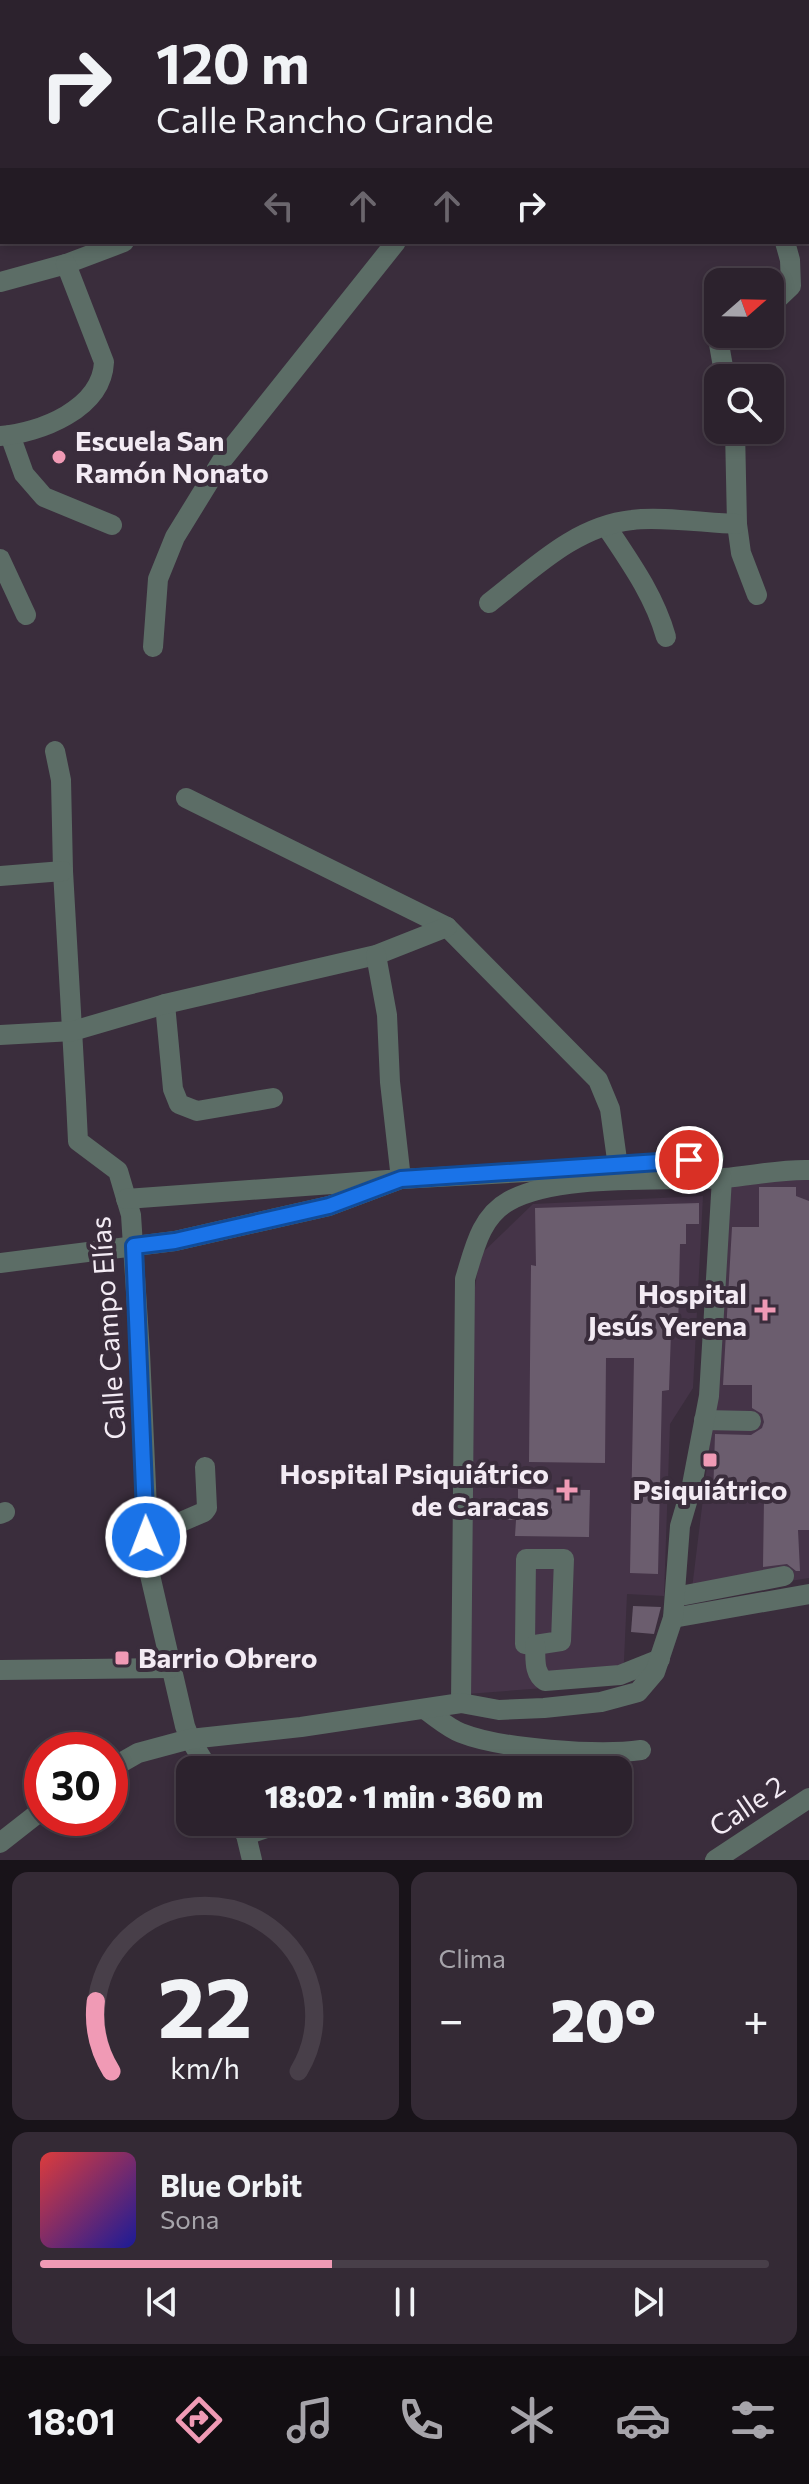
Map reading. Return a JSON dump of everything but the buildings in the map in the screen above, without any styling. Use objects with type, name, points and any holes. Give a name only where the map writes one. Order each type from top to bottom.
[{"type":"street","points":[[0,282],[66,264],[119,244]]},
{"type":"street","points":[[153,647],[158,579],[175,537],[223,459],[394,244]]},
{"type":"street","points":[[784,293],[791,286],[786,244]]},
{"type":"street","points":[[66,264],[104,362],[104,374],[86,402],[67,416],[5,436],[24,474],[44,497],[112,525]]},
{"type":"street","points":[[735,444],[737,524],[741,553],[757,595]]},
{"type":"street","points":[[489,603],[573,538],[606,526],[633,519],[737,524]]},
{"type":"street","points":[[606,526],[643,580],[660,615],[666,637]]},
{"type":"street","points":[[0,559],[26,615]]},
{"type":"street","name":"Calle Campo Elías","points":[[55,751],[61,780],[76,1134],[82,1146],[104,1158],[118,1171],[126,1199],[134,1246],[150,1575],[170,1668],[190,1739],[200,1756]]},
{"type":"street","points":[[186,798],[447,927],[598,1080],[610,1109],[618,1167]]},
{"type":"street","points":[[0,876],[63,871]]},
{"type":"street","points":[[0,1035],[73,1031],[165,1004],[376,955],[447,927]]},
{"type":"street","points":[[376,955],[387,1015],[390,1082],[401,1179]]},
{"type":"street","points":[[165,1004],[173,1089],[179,1104],[197,1111],[273,1098]]},
{"type":"street","points":[[126,1199],[618,1167],[714,1157]]},
{"type":"street","points":[[461,1703],[465,1279],[477,1237],[489,1217],[508,1201],[530,1193],[591,1182],[722,1178],[809,1170]]},
{"type":"street","points":[[128,1759],[138,1753],[190,1739],[301,1727],[461,1703],[499,1710],[601,1702],[638,1692],[655,1672],[674,1607],[680,1526],[692,1485],[709,1396],[722,1178]]},
{"type":"street","points":[[0,1263],[175,1241],[329,1206],[401,1179]]},
{"type":"street","points":[[704,1420],[751,1421]]},
{"type":"street","points":[[146,1537],[204,1512],[207,1508],[205,1467]]},
{"type":"street","points":[[674,1607],[784,1576]]},
{"type":"street","points":[[674,1607],[809,1594]]},
{"type":"street","points":[[535,1645],[536,1668],[539,1677],[545,1681],[620,1675],[660,1659]]},
{"type":"street","points":[[0,1670],[170,1668]]},
{"type":"street","points":[[424,1709],[457,1732],[479,1740],[605,1753],[641,1750]]},
{"type":"street","name":"Calle 2","points":[[715,1860],[809,1798]]},
{"type":"street","points":[[0,1843],[24,1824]]},
{"type":"street","points":[[244,1836],[252,1860]]},
{"type":"shaded area","name":"Hospital Jesús Yerena","points":[[809,1177],[809,1578],[691,1597],[711,1433],[730,1187]]},
{"type":"shaded area","name":"Hospital Psiquiátrico de Caracas","points":[[703,1196],[693,1388],[670,1424],[664,1596],[627,1594],[623,1682],[467,1694],[467,1339],[480,1255],[533,1204]]},
{"type":"place","name":"Escuela San Ramón Nonato","points":[[59,457]]},
{"type":"place","name":"Hospital Jesús Yerena","points":[[765,1310]]},
{"type":"place","name":"Psiquiátrico","points":[[710,1460]]},
{"type":"place","name":"Hospital Psiquiátrico de Caracas","points":[[567,1490]]},
{"type":"place","name":"Barrio Obrero","points":[[122,1658]]},
{"type":"route","points":[[146,1537],[134,1246],[175,1241],[329,1206],[401,1179],[689,1160]]}]
